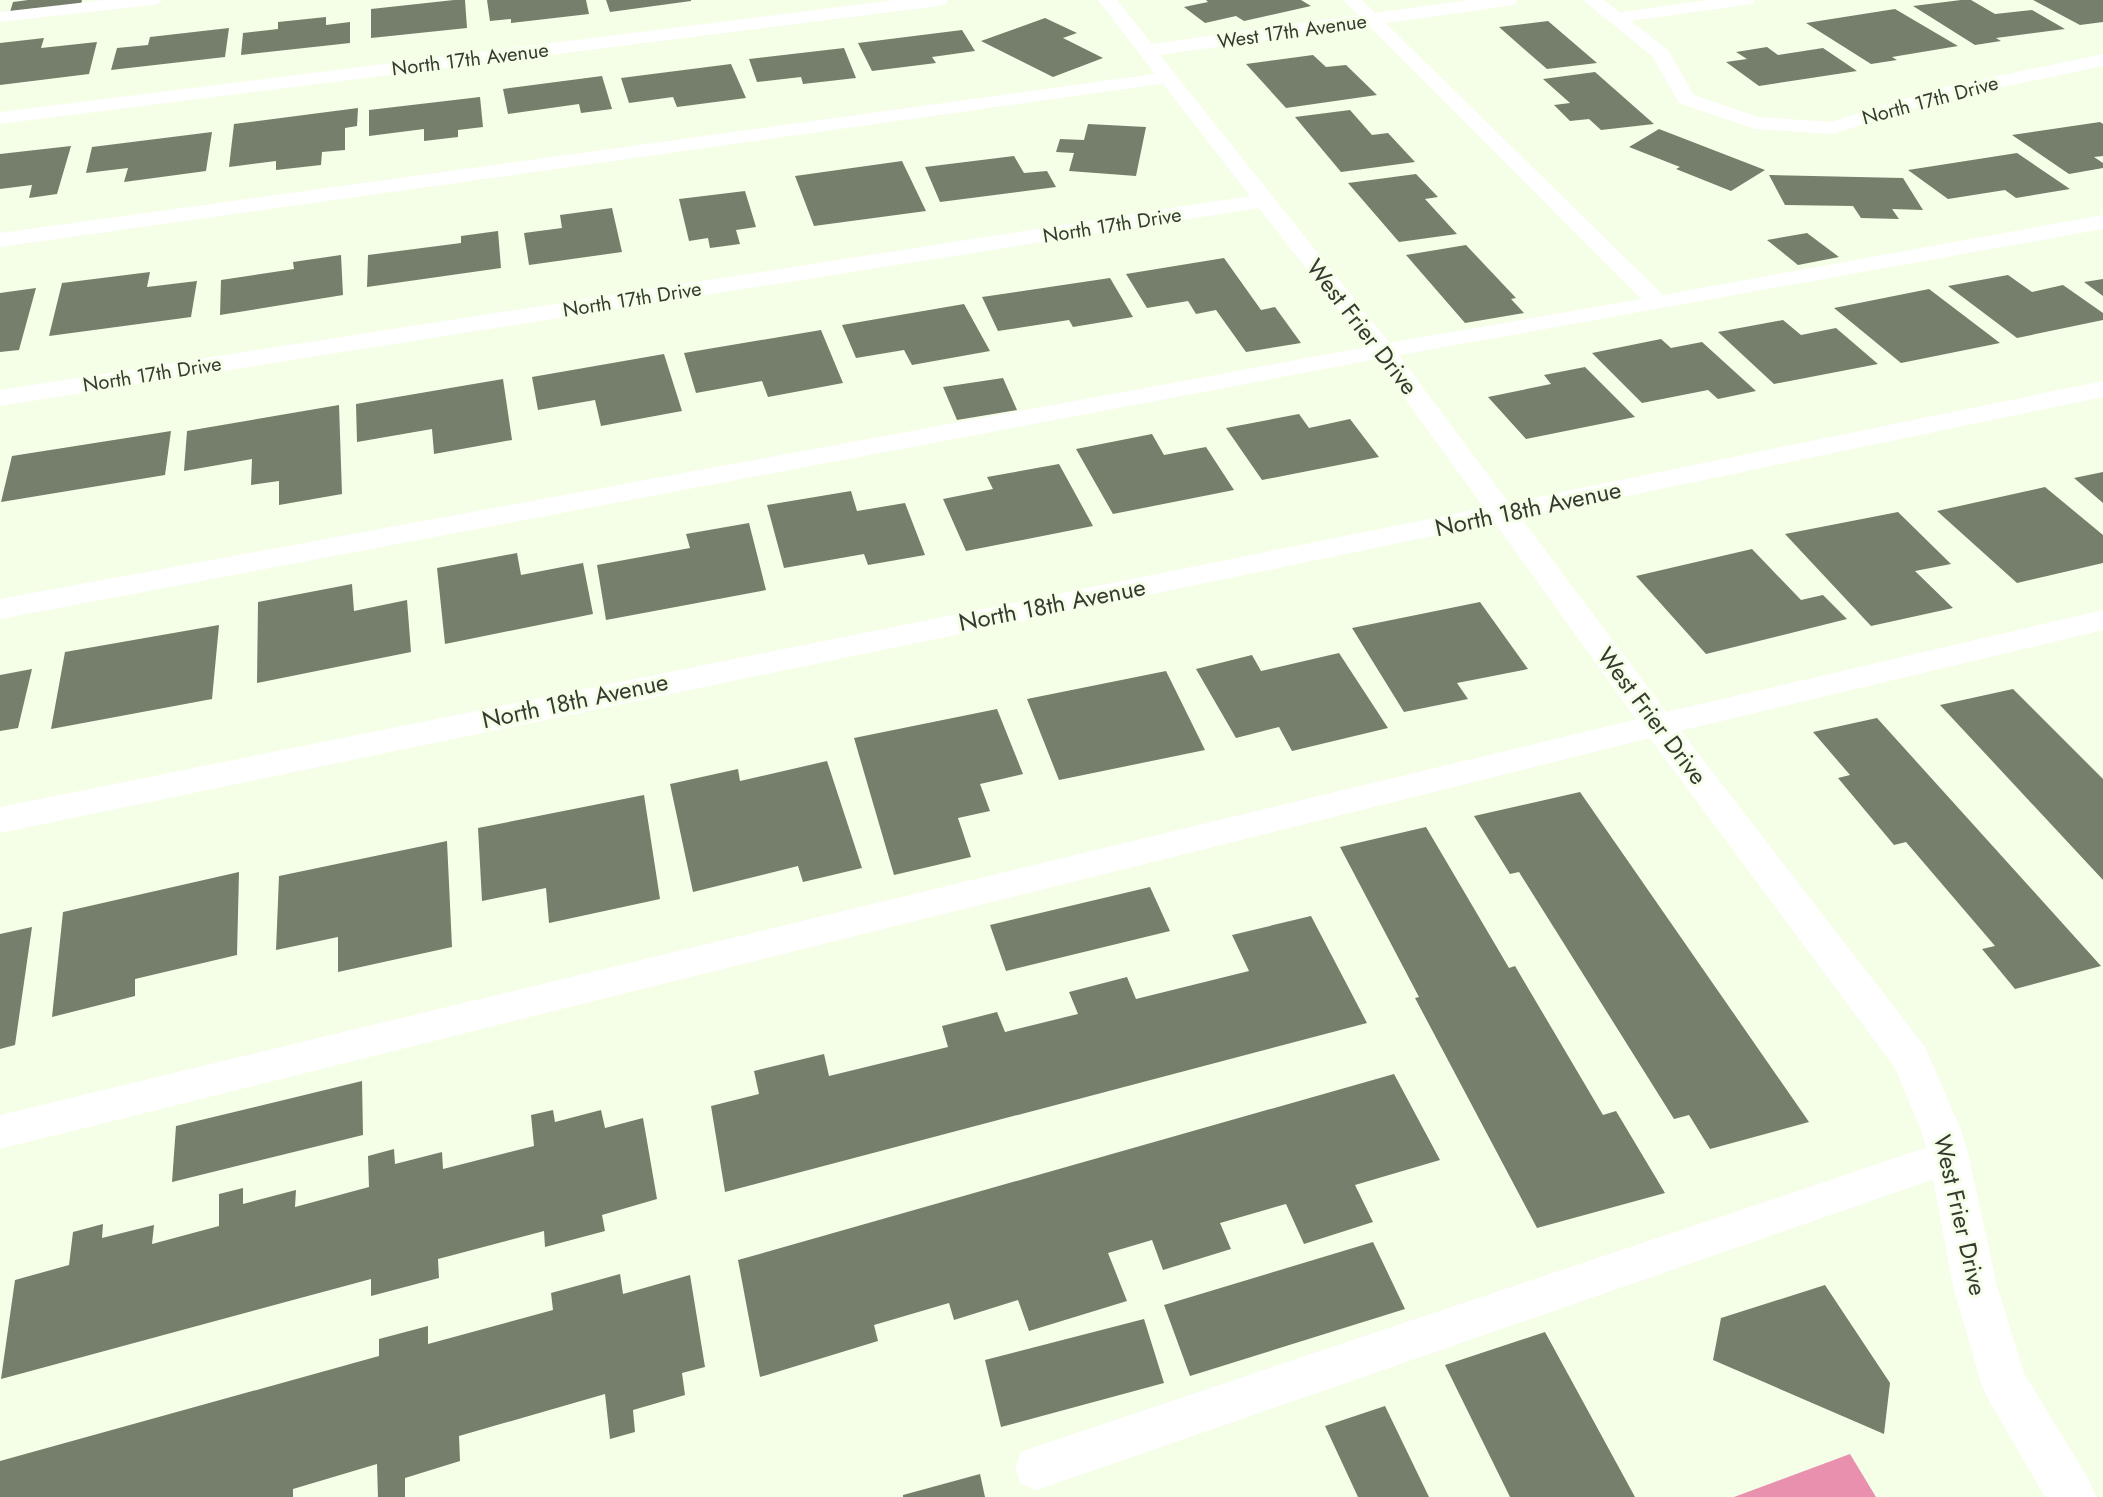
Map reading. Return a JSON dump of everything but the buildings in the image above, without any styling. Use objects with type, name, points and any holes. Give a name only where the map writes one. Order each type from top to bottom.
[{"type":"street","name":"North 17th Avenue","points":[[0,118],[939,0]]},
{"type":"street","name":"West Frier Drive","points":[[1107,0],[1383,351],[1658,725],[1911,1059],[1941,1130],[1949,1157],[1975,1286],[2004,1383],[2072,1497]]},
{"type":"street","name":"West 17th Avenue","points":[[1147,51],[1509,0]]},
{"type":"street","name":"North 17th Drive","points":[[1592,0],[1661,54],[1686,99],[1755,123],[1832,128],[1937,95],[2103,60]]},
{"type":"street","name":"North 17th Drive","points":[[0,398],[1264,201]]},
{"type":"street","name":"North 18th Avenue","points":[[0,820],[2103,389]]},
{"type":"lane","points":[[0,17],[153,0]]},
{"type":"lane","points":[[1352,0],[1658,303]]},
{"type":"lane","points":[[1616,18],[1746,0]]},
{"type":"lane","points":[[0,240],[1168,78]]},
{"type":"lane","points":[[0,609],[1383,351],[2103,222]]},
{"type":"lane","points":[[0,1132],[1658,725],[2103,620]]},
{"type":"lane","points":[[1038,1468],[1949,1157]]},
{"type":"shaded area","points":[[1850,1454],[1876,1497],[1734,1497]]}]
